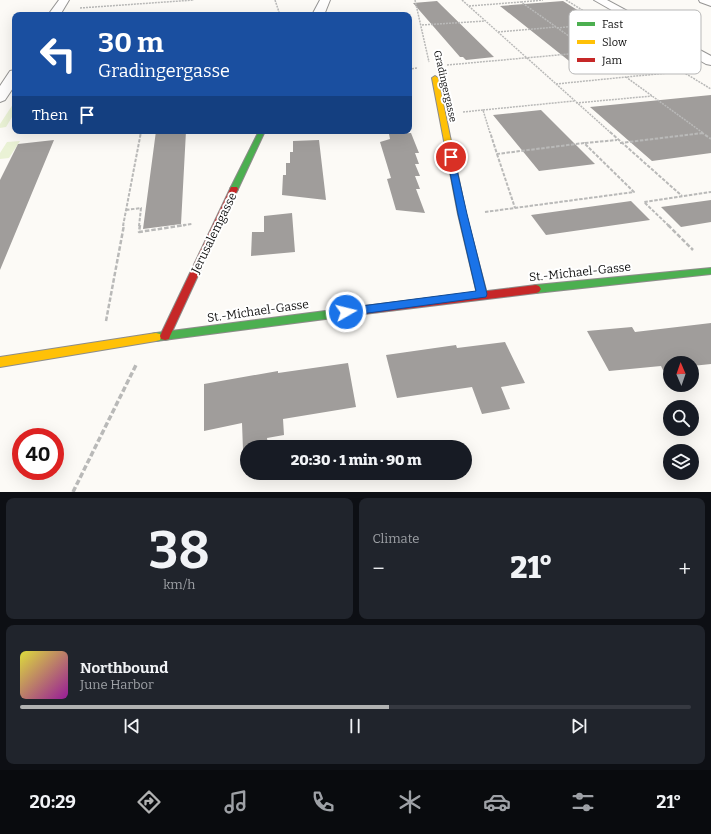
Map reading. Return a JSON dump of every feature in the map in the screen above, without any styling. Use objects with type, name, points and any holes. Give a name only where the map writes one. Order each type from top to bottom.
[{"type":"street","points":[[56,12],[64,0]]},
{"type":"street","points":[[319,12],[325,0]]},
{"type":"street","points":[[599,0],[617,10]]},
{"type":"street","points":[[704,0],[711,3]]},
{"type":"street","points":[[701,56],[711,61]]},
{"type":"street","name":"Gradingergasse","points":[[435,78],[462,214],[482,294]]},
{"type":"street","points":[[0,97],[12,79]]},
{"type":"street","name":"Jerusalemgasse","points":[[165,336],[261,134]]},
{"type":"street","name":"St.-Michael-Gasse","points":[[0,362],[150,338],[482,294],[711,271]]},
{"type":"path","points":[[56,12],[194,0]]},
{"type":"path","points":[[275,0],[279,12]]},
{"type":"path","name":"Gradingergasse","points":[[415,0],[422,25],[430,66],[435,78]]},
{"type":"path","points":[[462,0],[620,143],[682,196]]},
{"type":"path","points":[[468,6],[543,0]]},
{"type":"path","points":[[566,0],[582,10]]},
{"type":"path","points":[[521,2],[569,37]]},
{"type":"path","points":[[422,25],[485,21]]},
{"type":"path","points":[[498,32],[569,26]]},
{"type":"path","points":[[412,69],[569,54]]},
{"type":"path","points":[[556,84],[660,74]]},
{"type":"path","points":[[686,74],[711,89]]},
{"type":"path","points":[[626,77],[711,139]]},
{"type":"path","points":[[576,103],[652,96]]},
{"type":"path","points":[[442,114],[574,100]]},
{"type":"path","points":[[482,110],[515,208]]},
{"type":"path","points":[[620,143],[703,133]]},
{"type":"path","points":[[105,325],[140,134]]},
{"type":"path","points":[[497,154],[617,140]]},
{"type":"path","points":[[462,214],[634,192],[584,144]]},
{"type":"path","points":[[694,251],[644,202],[711,192]]},
{"type":"path","points":[[126,210],[141,208],[138,232],[193,224]]},
{"type":"path","points":[[73,492],[150,338]]},
{"type":"green space","points":[[12,106],[12,117],[6,127],[0,128],[0,124]]},
{"type":"green space","points":[[20,141],[9,158],[0,159],[0,153],[7,142]]},
{"type":"building","points":[[437,1],[494,57],[466,60],[463,57],[460,57],[413,3]]},
{"type":"building","points":[[563,1],[577,10],[569,10],[569,61],[500,6]]},
{"type":"building","points":[[711,95],[711,153],[652,161],[590,107]]},
{"type":"building","points":[[541,110],[595,164],[539,171],[493,115]]},
{"type":"building","points":[[156,134],[186,134],[181,224],[143,229]]},
{"type":"building","points":[[389,134],[411,134],[419,153],[415,153],[419,164],[415,164],[420,176],[415,176],[420,189],[416,189],[425,213],[396,210],[387,179],[391,178],[380,142],[390,139]]},
{"type":"building","points":[[54,140],[0,270],[0,180],[18,144]]},
{"type":"building","points":[[319,140],[326,200],[282,195],[283,175],[286,175],[286,163],[290,163],[290,152],[293,152],[293,141]]},
{"type":"building","points":[[711,200],[711,222],[681,227],[661,207]]},
{"type":"building","points":[[631,201],[650,220],[546,235],[531,215]]},
{"type":"building","points":[[292,213],[295,252],[251,256],[252,232],[264,232],[264,216]]},
{"type":"building","points":[[711,323],[711,364],[699,365],[699,356],[663,356],[663,370],[661,366],[609,371],[587,331],[632,327],[635,332]]},
{"type":"building","points":[[505,342],[525,383],[501,387],[510,409],[482,414],[472,387],[397,398],[386,355],[456,345],[457,348]]},
{"type":"building","points":[[348,363],[356,407],[283,419],[284,435],[267,438],[267,440],[243,440],[242,423],[204,431],[204,384],[278,371],[278,373]]},
{"type":"traffic: fast","points":[[234,189],[261,134]]},
{"type":"traffic: fast","points":[[536,289],[711,271]]},
{"type":"traffic: fast","points":[[156,337],[364,310]]},
{"type":"traffic: slow","points":[[435,78],[462,214],[482,294]]},
{"type":"traffic: slow","points":[[0,362],[156,337]]},
{"type":"traffic: jam","points":[[165,336],[234,189]]},
{"type":"traffic: jam","points":[[364,310],[536,289]]},
{"type":"route","points":[[346,312],[482,294],[462,214],[451,157]]}]
